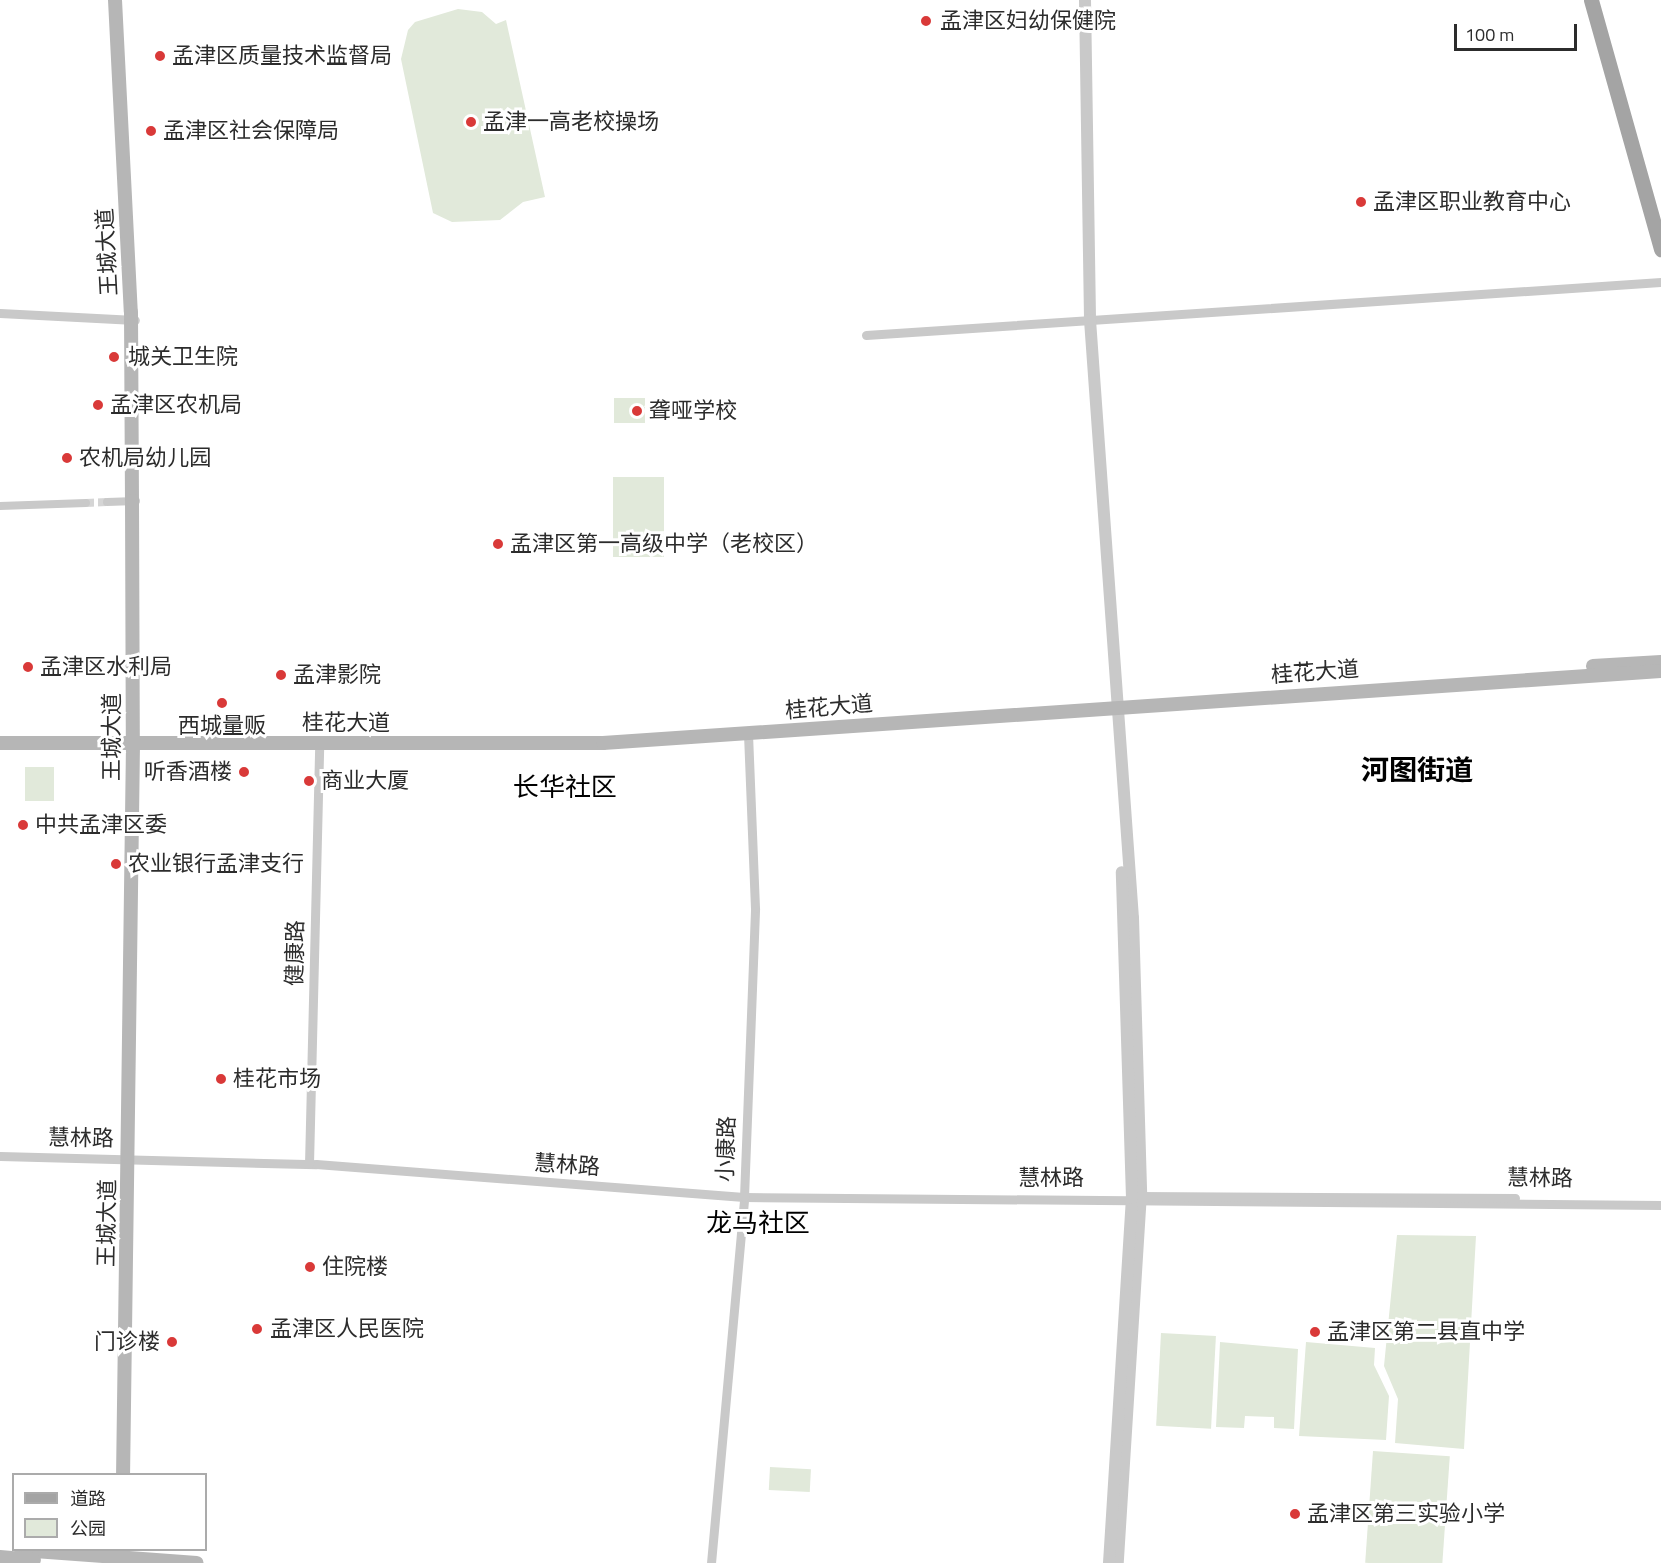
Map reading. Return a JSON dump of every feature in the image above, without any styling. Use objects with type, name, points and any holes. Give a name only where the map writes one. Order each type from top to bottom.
[{"type":"main road","name":"王城大道","points":[[115,0],[133,320],[136,740]]},
{"type":"main road","name":"王城大道","points":[[120,0],[138,501],[131,1159],[131,1473]]},
{"type":"main road","points":[[1591,0],[1661,249]]},
{"type":"main road","points":[[1599,0],[1661,223]]},
{"type":"main road","name":"桂花大道","points":[[0,734],[136,740],[520,746],[748,735],[1117,702],[1661,662]]},
{"type":"main road","name":"桂花大道","points":[[0,743],[603,734],[1661,671]]},
{"type":"main road","name":"王城大道","points":[[123,1473],[131,1159]]},
{"type":"main road","points":[[36,1551],[197,1563]]},
{"type":"main road","points":[[0,1557],[76,1563]]},
{"type":"street","points":[[1078,0],[1087,320],[1117,702],[1138,1197],[1118,1563]]},
{"type":"street","points":[[1085,0],[1087,320]]},
{"type":"street","points":[[866,335],[1661,282]]},
{"type":"street","points":[[0,313],[133,320]]},
{"type":"street","points":[[107,502],[138,501]]},
{"type":"street","points":[[0,506],[86,503]]},
{"type":"street","name":"小康路","points":[[711,1563],[744,1197],[755,908],[748,735]]},
{"type":"street","name":"健康路","points":[[309,1164],[319,744]]},
{"type":"street","name":"慧林路","points":[[0,1156],[309,1164],[744,1197],[1661,1199]]},
{"type":"street","points":[[1109,1563],[1138,1197]]},
{"type":"street","name":"慧林路","points":[[1138,1197],[1661,1205]]},
{"type":"green space","name":"孟津一高老校操场","points":[[458,9],[482,12],[496,24],[506,20],[545,197],[523,202],[500,220],[452,222],[433,213],[401,59],[408,30],[415,22]]},
{"type":"green space","points":[[614,398],[645,398],[645,423],[614,423]]},
{"type":"green space","points":[[613,477],[664,477],[664,557],[613,557]]},
{"type":"green space","points":[[25,767],[54,767],[54,801],[25,801]]},
{"type":"green space","points":[[1397,1235],[1476,1236],[1464,1449],[1395,1443],[1398,1399],[1384,1366]]},
{"type":"green space","points":[[1161,1333],[1216,1336],[1211,1429],[1156,1426]]},
{"type":"green space","points":[[1220,1342],[1298,1349],[1294,1429],[1274,1428],[1274,1417],[1245,1416],[1244,1428],[1216,1427]]},
{"type":"green space","points":[[1306,1342],[1375,1348],[1374,1365],[1389,1396],[1386,1440],[1299,1436]]},
{"type":"green space","points":[[1373,1451],[1450,1456],[1442,1563],[1365,1563]]},
{"type":"green space","points":[[770,1467],[811,1469],[810,1492],[769,1490]]},
{"type":"tunnel","points":[[86,503],[107,502]]},
{"type":"place","name":"孟津区妇幼保健院","points":[[926,21]]},
{"type":"place","name":"孟津区质量技术监督局","points":[[160,56]]},
{"type":"place","name":"孟津一高老校操场","points":[[471,122]]},
{"type":"place","name":"孟津区社会保障局","points":[[151,131]]},
{"type":"place","name":"孟津区职业教育中心","points":[[1361,202]]},
{"type":"place","name":"城关卫生院","points":[[114,357]]},
{"type":"place","name":"孟津区农机局","points":[[98,405]]},
{"type":"place","name":"聋哑学校","points":[[637,411]]},
{"type":"place","name":"农机局幼儿园","points":[[67,458]]},
{"type":"place","name":"孟津区第一高级中学（老校区）","points":[[498,544]]},
{"type":"place","name":"孟津区水利局","points":[[28,667]]},
{"type":"place","name":"孟津影院","points":[[281,675]]},
{"type":"place","name":"西城量贩","points":[[222,703]]},
{"type":"place","name":"听香酒楼","points":[[244,772]]},
{"type":"place","name":"商业大厦","points":[[309,781]]},
{"type":"place","name":"中共孟津区委","points":[[23,825]]},
{"type":"place","name":"农业银行孟津支行","points":[[116,864]]},
{"type":"place","name":"桂花市场","points":[[221,1079]]},
{"type":"place","name":"住院楼","points":[[310,1267]]},
{"type":"place","name":"孟津区人民医院","points":[[257,1329]]},
{"type":"place","name":"孟津区第二县直中学","points":[[1315,1332]]},
{"type":"place","name":"门诊楼","points":[[172,1342]]},
{"type":"place","name":"孟津区第三实验小学","points":[[1295,1514]]},
{"type":"district","name":"河图街道","points":[[1417,770]]},
{"type":"district","name":"长华社区","points":[[565,787]]},
{"type":"district","name":"龙马社区","points":[[758,1223]]}]
